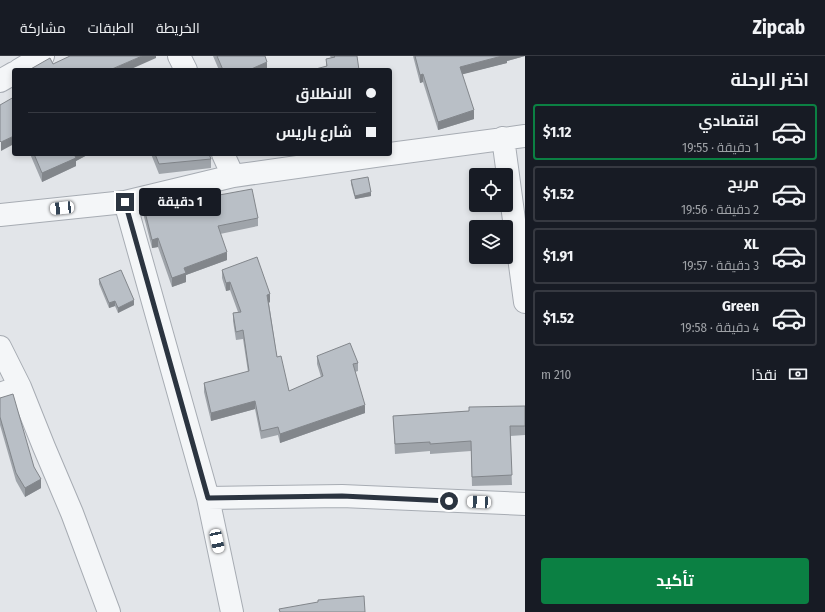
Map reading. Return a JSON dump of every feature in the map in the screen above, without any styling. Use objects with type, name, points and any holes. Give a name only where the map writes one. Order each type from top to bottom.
[{"type":"street","points":[[22,68],[43,56]]},
{"type":"street","points":[[179,56],[185,68]]},
{"type":"street","points":[[0,81],[12,74]]},
{"type":"street","points":[[392,154],[525,136]]},
{"type":"street","points":[[503,138],[525,302]]},
{"type":"street","points":[[224,156],[233,176]]},
{"type":"street","points":[[0,215],[125,202],[233,176],[376,156]]},
{"type":"street","points":[[125,202],[208,498],[232,612]]},
{"type":"street","points":[[0,347],[20,386],[72,512],[109,612]]},
{"type":"street","points":[[0,394],[20,386]]},
{"type":"street","points":[[208,498],[342,496],[525,504]]},
{"type":"building","points":[[70,56],[142,56],[114,68],[32,68],[50,58],[53,64]]},
{"type":"building","points":[[217,56],[265,56],[267,62],[254,68],[222,68]]},
{"type":"building","points":[[334,56],[357,56],[359,68],[320,68],[327,66],[326,59],[335,57]]},
{"type":"building","points":[[415,56],[502,56],[460,67],[474,110],[438,122],[423,74],[420,75]]},
{"type":"building","points":[[12,98],[12,137],[1,142],[0,141],[0,105]]},
{"type":"building","points":[[35,156],[75,156],[76,158],[42,173]]},
{"type":"building","points":[[156,156],[210,156],[211,159],[159,164]]},
{"type":"building","points":[[368,177],[371,192],[355,196],[351,180]]},
{"type":"building","points":[[252,189],[258,218],[218,226],[227,252],[184,268],[186,273],[172,278],[158,238],[152,240],[143,204],[162,199],[163,203],[190,195],[192,200]]},
{"type":"building","points":[[257,257],[270,294],[267,295],[277,357],[281,356],[289,391],[323,376],[317,356],[350,343],[358,363],[353,364],[365,405],[280,434],[278,427],[261,431],[255,401],[211,413],[204,383],[249,371],[243,330],[236,332],[233,313],[241,312],[230,282],[226,283],[222,270]]},
{"type":"building","points":[[121,270],[134,300],[118,308],[115,301],[109,303],[99,279]]},
{"type":"building","points":[[13,394],[34,467],[41,479],[25,488],[16,473],[0,417],[0,398]]},
{"type":"building","points":[[525,406],[525,426],[510,426],[512,475],[472,477],[471,441],[430,444],[430,442],[395,444],[393,416],[469,411],[469,407]]},
{"type":"building","points":[[364,596],[365,612],[280,612],[279,609],[318,602],[318,600]]},
{"type":"route","points":[[125,202],[208,498],[342,496],[449,501]]}]
